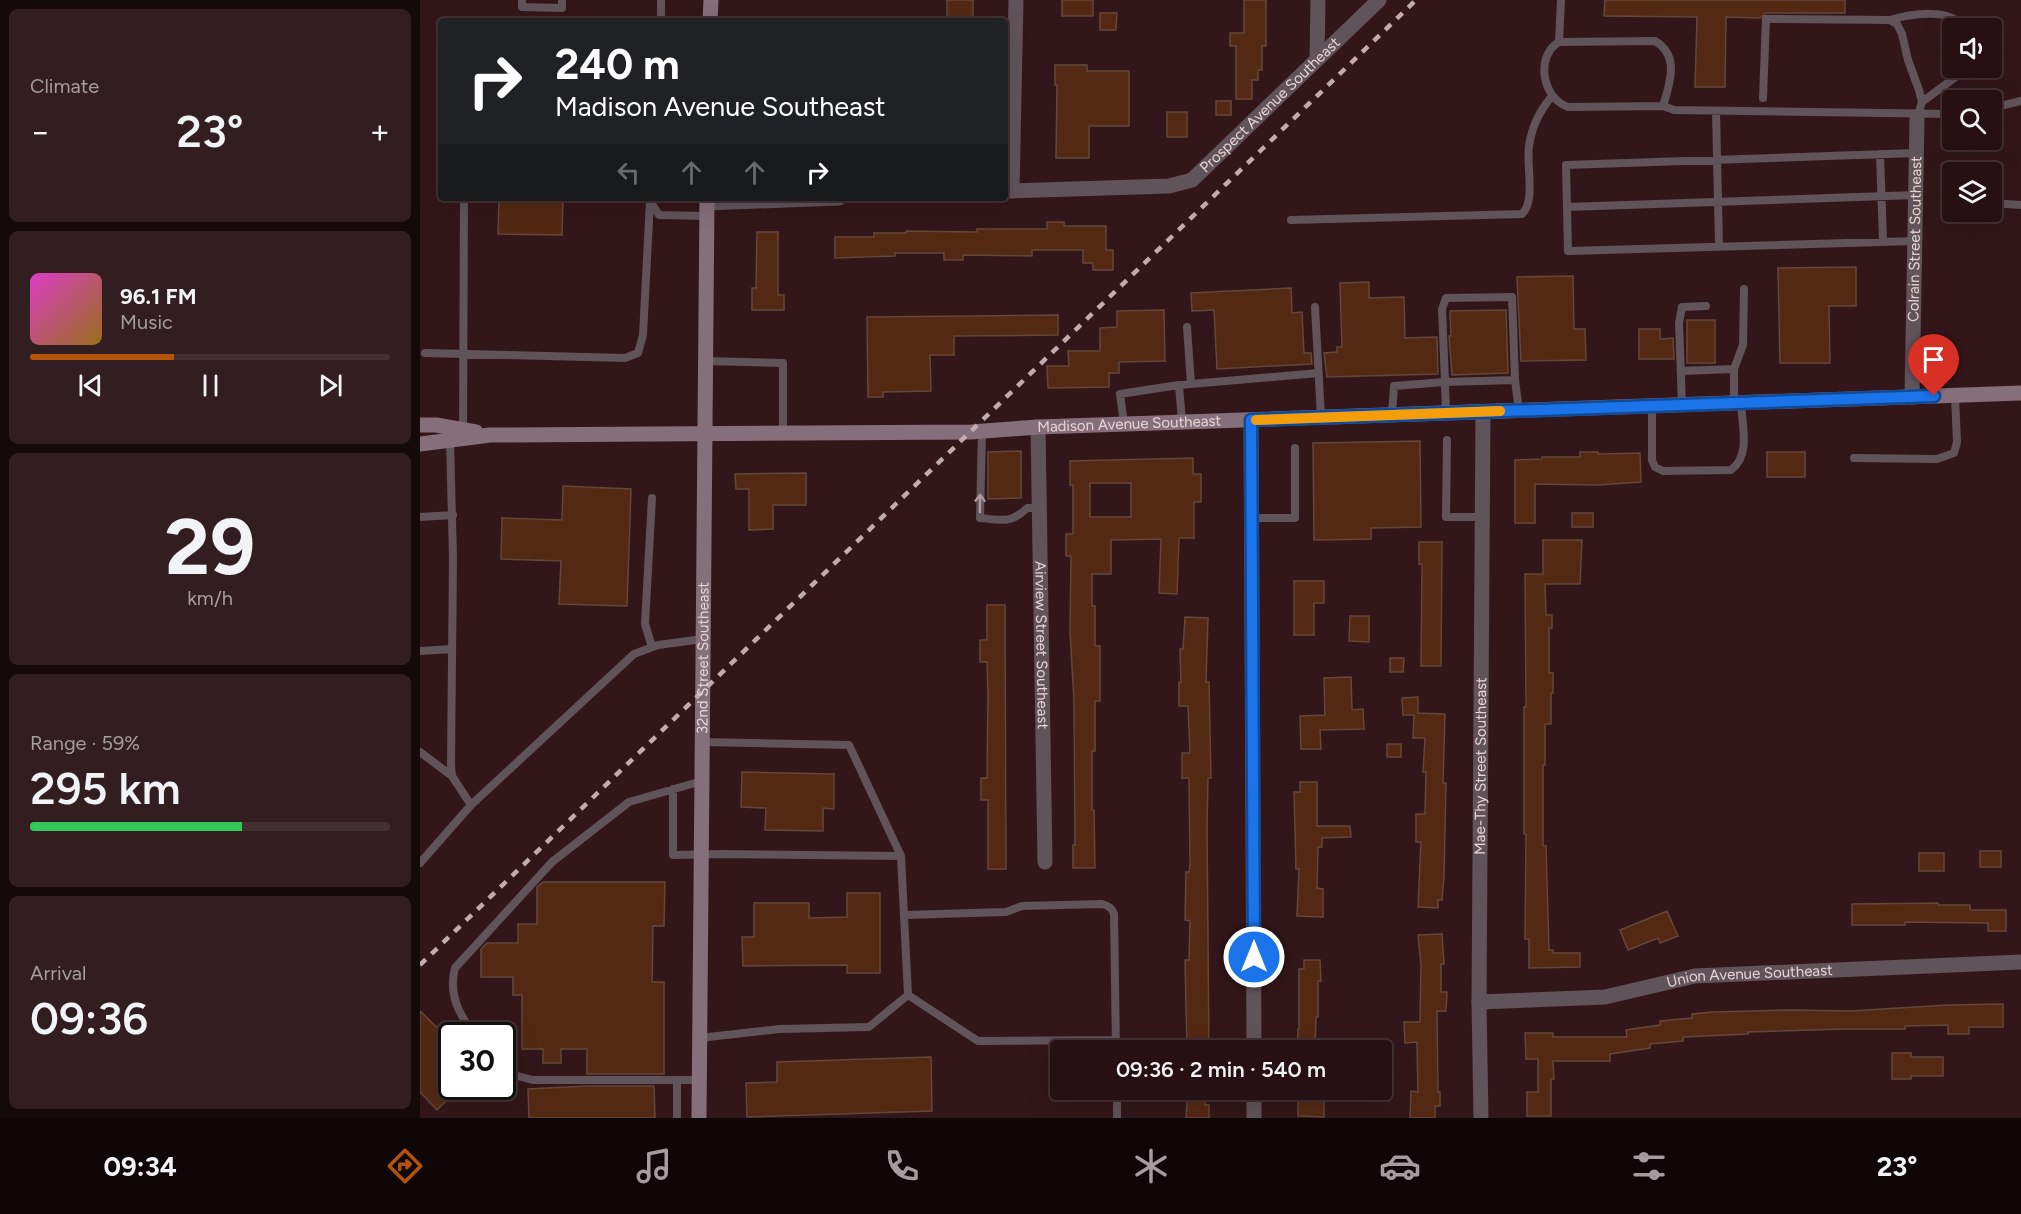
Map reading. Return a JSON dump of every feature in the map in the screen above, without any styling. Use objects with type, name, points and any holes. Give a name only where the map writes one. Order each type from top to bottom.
[{"type":"street","points":[[710,18],[711,0]]},
{"type":"street","points":[[1009,191],[1016,0]]},
{"type":"street","points":[[1317,59],[1318,0]]},
{"type":"street","name":"Prospect Avenue Southeast","points":[[1009,191],[1169,186],[1192,180],[1379,0]]},
{"type":"street","name":"Colrain Street Southeast","points":[[1912,397],[1918,117]]},
{"type":"street","points":[[707,206],[790,201]]},
{"type":"street","name":"32nd Street Southeast","points":[[699,1118],[707,206]]},
{"type":"street","name":"Madison Avenue Southeast","points":[[490,435],[982,431],[1038,427],[2021,393]]},
{"type":"street","name":"Mae-Thy Street Southeast","points":[[1481,1118],[1479,1002],[1483,412]]},
{"type":"street","points":[[1251,420],[1254,1040]]},
{"type":"street","points":[[420,425],[436,425],[490,435]]},
{"type":"street","name":"Airview Street Southeast","points":[[1038,427],[1045,862]]},
{"type":"street","points":[[420,444],[490,435]]},
{"type":"street","name":"Union Avenue Southeast","points":[[1479,1002],[1605,997],[1695,976],[2021,962]]},
{"type":"street","points":[[1254,1100],[1254,1118]]},
{"type":"lane","points":[[522,0],[522,7],[562,8],[562,0]]},
{"type":"lane","points":[[661,0],[661,18]]},
{"type":"lane","points":[[1559,42],[1561,0]]},
{"type":"lane","points":[[1763,98],[1766,19],[1890,20],[1907,15],[1948,15],[1954,18]]},
{"type":"lane","points":[[1890,20],[1897,24],[1902,34],[1922,102],[1918,117]]},
{"type":"lane","points":[[1663,106],[1671,78],[1670,60],[1665,47],[1655,41],[1559,42],[1550,47],[1544,73],[1547,86],[1559,104],[1568,107],[1663,106],[1674,110],[1918,117],[1942,115]]},
{"type":"lane","points":[[1922,102],[1954,78]]},
{"type":"lane","points":[[1291,220],[1522,214],[1527,209],[1529,200],[1529,148],[1534,126],[1539,112],[1552,96]]},
{"type":"lane","points":[[2002,106],[2021,101]]},
{"type":"lane","points":[[1716,111],[1719,246]]},
{"type":"lane","points":[[1915,241],[1568,251],[1566,165],[1916,153]]},
{"type":"lane","points":[[1880,154],[1883,241]]},
{"type":"lane","points":[[1567,207],[1916,195]]},
{"type":"lane","points":[[463,430],[464,201]]},
{"type":"lane","points":[[425,353],[625,358],[638,353],[643,336],[650,201]]},
{"type":"lane","points":[[651,201],[659,215],[707,206]]},
{"type":"lane","points":[[2002,204],[2021,205]]},
{"type":"lane","points":[[1652,406],[1652,460],[1655,467],[1663,471],[1731,470],[1742,459],[1744,448],[1734,369],[1743,345],[1744,289]]},
{"type":"lane","points":[[1446,413],[1442,309],[1446,298],[1512,297],[1515,380],[1519,411]]},
{"type":"lane","points":[[1682,405],[1679,323],[1682,307],[1706,306]]},
{"type":"lane","points":[[1316,307],[1321,417]]},
{"type":"lane","points":[[1187,327],[1191,384]]},
{"type":"lane","points":[[705,361],[783,363],[783,434]]},
{"type":"lane","points":[[1681,371],[1734,369]]},
{"type":"lane","points":[[1124,424],[1120,394],[1179,385],[1319,373]]},
{"type":"lane","points":[[1392,415],[1394,386],[1515,380]]},
{"type":"lane","points":[[1179,385],[1182,422]]},
{"type":"lane","points":[[1854,458],[1937,459],[1954,453],[1957,442],[1955,396]]},
{"type":"lane","points":[[982,431],[980,518],[1010,520],[1018,517],[1027,508],[1040,508]]},
{"type":"lane","points":[[450,440],[453,515],[452,776]]},
{"type":"lane","points":[[1447,440],[1446,517],[1482,517]]},
{"type":"lane","points":[[1252,518],[1295,518],[1295,448]]},
{"type":"lane","points":[[652,498],[645,624],[652,647]]},
{"type":"lane","points":[[420,517],[453,515]]},
{"type":"lane","points":[[420,863],[471,805],[634,654],[652,647],[703,639]]},
{"type":"lane","points":[[420,651],[452,649]]},
{"type":"lane","points":[[702,742],[849,745],[901,856],[908,995]]},
{"type":"lane","points":[[420,752],[452,776],[471,805]]},
{"type":"lane","points":[[467,1022],[455,1003],[452,979],[455,968],[552,862],[629,802],[702,781]]},
{"type":"lane","points":[[673,789],[673,855],[901,856]]},
{"type":"lane","points":[[904,915],[1006,912],[1022,906],[1102,904],[1108,906],[1114,914],[1116,1040]]},
{"type":"lane","points":[[699,1038],[780,1029],[869,1027],[908,995]]},
{"type":"lane","points":[[908,995],[978,1041],[1050,1040]]},
{"type":"lane","points":[[516,1076],[533,1080],[699,1080]]},
{"type":"lane","points":[[677,1080],[677,1118]]},
{"type":"lane","points":[[1117,1100],[1117,1118]]},
{"type":"building","points":[[947,0],[973,0],[973,18],[947,18]]},
{"type":"building","points":[[1062,0],[1093,0],[1093,16],[1062,16]]},
{"type":"building","points":[[1244,0],[1266,0],[1266,46],[1262,46],[1262,70],[1258,70],[1258,80],[1252,80],[1252,99],[1236,99],[1236,46],[1230,46],[1230,33],[1244,33]]},
{"type":"building","points":[[1605,0],[1845,0],[1845,13],[1766,13],[1760,18],[1726,17],[1725,87],[1695,87],[1697,17],[1604,16]]},
{"type":"building","points":[[1100,13],[1117,13],[1116,30],[1100,30]]},
{"type":"building","points":[[1055,65],[1087,65],[1087,71],[1129,71],[1129,126],[1089,126],[1089,158],[1056,158]]},
{"type":"building","points":[[1216,101],[1231,101],[1231,115],[1216,115]]},
{"type":"building","points":[[1167,112],[1187,112],[1187,137],[1167,137]]},
{"type":"building","points":[[499,201],[563,201],[562,235],[498,234]]},
{"type":"building","points":[[1047,222],[1064,222],[1064,226],[1106,226],[1106,250],[1113,250],[1113,270],[1093,270],[1093,263],[1083,263],[1083,250],[1032,250],[1032,256],[963,255],[963,260],[944,260],[944,253],[895,253],[895,256],[835,258],[835,237],[874,237],[874,233],[906,233],[906,231],[977,232],[977,229],[1047,229]]},
{"type":"building","points":[[757,232],[778,232],[778,295],[784,295],[784,310],[752,310],[752,288],[756,288]]},
{"type":"building","points":[[1856,267],[1856,306],[1829,306],[1830,363],[1780,363],[1778,268]]},
{"type":"building","points":[[1573,276],[1574,329],[1585,329],[1586,360],[1521,361],[1517,277]]},
{"type":"building","points":[[1369,282],[1369,298],[1404,297],[1405,338],[1437,337],[1438,374],[1327,377],[1324,353],[1337,352],[1337,347],[1342,347],[1340,283]]},
{"type":"building","points":[[1291,288],[1292,313],[1302,312],[1304,353],[1311,353],[1312,364],[1217,369],[1214,310],[1192,311],[1191,293]]},
{"type":"building","points":[[1164,310],[1165,361],[1119,362],[1119,373],[1109,373],[1109,387],[1048,388],[1047,366],[1069,366],[1068,351],[1100,351],[1100,328],[1117,327],[1117,311]]},
{"type":"building","points":[[1506,310],[1508,373],[1452,375],[1450,311]]},
{"type":"building","points":[[1058,315],[1058,335],[954,336],[954,355],[930,355],[931,391],[883,392],[883,397],[868,397],[867,317]]},
{"type":"building","points":[[1687,320],[1715,320],[1715,363],[1687,363]]},
{"type":"building","points":[[1639,329],[1660,329],[1660,339],[1673,338],[1674,359],[1639,359]]},
{"type":"building","points":[[1420,441],[1421,527],[1371,528],[1371,539],[1314,540],[1313,443]]},
{"type":"building","points":[[1021,451],[1021,498],[988,499],[988,452]]},
{"type":"building","points":[[1580,452],[1640,453],[1641,482],[1598,485],[1535,484],[1535,523],[1515,523],[1515,460],[1580,457]]},
{"type":"building","points":[[1767,452],[1805,452],[1805,477],[1767,477]]},
{"type":"building","points":[[1193,458],[1193,474],[1201,474],[1201,502],[1194,502],[1194,538],[1179,538],[1177,594],[1159,593],[1161,539],[1111,540],[1111,574],[1092,574],[1095,646],[1100,646],[1100,701],[1095,701],[1095,751],[1092,751],[1095,868],[1073,868],[1073,845],[1075,845],[1074,701],[1070,632],[1071,556],[1066,556],[1066,534],[1073,534],[1073,485],[1070,485],[1070,461]],"holes":[[[1090,483],[1131,483],[1131,517],[1090,517]]]},
{"type":"building","points":[[806,473],[806,505],[773,505],[773,529],[749,530],[749,489],[736,489],[735,474]]},
{"type":"building","points":[[563,486],[631,489],[627,606],[559,604],[561,561],[501,559],[502,518],[562,520]]},
{"type":"building","points":[[1572,513],[1593,513],[1593,527],[1572,527]]},
{"type":"building","points":[[1543,540],[1582,540],[1580,584],[1545,584],[1546,615],[1552,615],[1552,628],[1549,628],[1549,673],[1553,673],[1553,693],[1551,693],[1551,724],[1545,724],[1545,765],[1543,765],[1543,846],[1546,846],[1549,950],[1553,950],[1553,953],[1580,953],[1580,967],[1529,968],[1529,939],[1525,939],[1525,574],[1543,574]]},
{"type":"building","points":[[1419,542],[1442,542],[1441,666],[1421,666],[1422,564],[1419,564]]},
{"type":"building","points":[[1294,581],[1324,581],[1324,603],[1314,603],[1314,635],[1294,635]]},
{"type":"building","points":[[987,605],[1005,605],[1006,869],[988,869],[988,800],[981,800],[981,778],[987,778],[988,696],[987,662],[980,662],[980,640],[987,640]]},
{"type":"building","points":[[1350,616],[1369,616],[1369,642],[1349,641]]},
{"type":"building","points":[[1185,617],[1208,618],[1206,682],[1209,682],[1211,778],[1208,778],[1207,826],[1209,1040],[1187,1040],[1185,960],[1189,960],[1190,921],[1185,920],[1186,872],[1189,872],[1190,866],[1189,778],[1182,778],[1182,753],[1190,753],[1188,706],[1179,706],[1180,649],[1183,649]]},
{"type":"building","points":[[1390,658],[1404,658],[1403,672],[1390,672]]},
{"type":"building","points":[[1351,677],[1352,710],[1363,709],[1364,729],[1320,730],[1321,749],[1301,749],[1300,716],[1325,715],[1324,678]]},
{"type":"building","points":[[1418,697],[1418,713],[1445,714],[1444,876],[1442,900],[1438,900],[1438,908],[1418,907],[1421,842],[1416,842],[1416,814],[1425,814],[1426,772],[1423,772],[1425,738],[1413,738],[1414,715],[1403,715],[1402,698]]},
{"type":"building","points":[[1387,744],[1401,744],[1401,757],[1387,757]]},
{"type":"building","points":[[742,772],[834,774],[834,809],[823,808],[823,831],[765,830],[766,808],[741,807]]},
{"type":"building","points":[[1300,782],[1317,782],[1317,826],[1350,826],[1351,837],[1322,838],[1322,847],[1318,847],[1317,888],[1323,889],[1323,917],[1297,916],[1299,869],[1296,869],[1294,792],[1300,792]]},
{"type":"building","points":[[1980,851],[2001,851],[2001,867],[1980,867]]},
{"type":"building","points":[[1919,853],[1944,853],[1944,871],[1919,871]]},
{"type":"building","points":[[543,882],[665,882],[664,926],[653,926],[652,982],[664,982],[664,1074],[587,1074],[587,1049],[561,1049],[561,1063],[543,1063],[543,1049],[522,1049],[522,995],[513,995],[513,977],[481,977],[481,949],[487,943],[518,943],[518,924],[537,924],[537,887]]},
{"type":"building","points":[[847,893],[880,893],[880,973],[847,973],[847,965],[743,966],[742,937],[754,937],[754,903],[809,903],[809,918],[847,917]]},
{"type":"building","points":[[1938,903],[1938,905],[1970,905],[1970,910],[2006,910],[2006,931],[1988,931],[1988,923],[1905,922],[1905,925],[1852,925],[1852,904]]},
{"type":"building","points":[[1667,911],[1678,936],[1660,943],[1658,938],[1628,950],[1620,930]]},
{"type":"building","points":[[1442,934],[1444,964],[1441,964],[1441,992],[1447,992],[1446,1011],[1437,1011],[1440,1106],[1435,1106],[1435,1118],[1410,1118],[1411,1091],[1418,1092],[1417,1042],[1405,1043],[1404,1022],[1420,1022],[1421,965],[1418,935]]},
{"type":"building","points":[[1304,960],[1320,960],[1321,981],[1318,981],[1315,1040],[1297,1040],[1299,969],[1304,969]]},
{"type":"building","points":[[2003,1004],[2003,1027],[1969,1027],[1969,1034],[1948,1034],[1948,1025],[1905,1026],[1905,1029],[1748,1032],[1748,1034],[1683,1037],[1683,1041],[1650,1044],[1650,1048],[1610,1054],[1610,1061],[1553,1061],[1551,1116],[1527,1116],[1527,1092],[1538,1092],[1538,1059],[1526,1059],[1525,1033],[1553,1033],[1553,1037],[1627,1037],[1626,1030],[1660,1025],[1660,1021],[1692,1018],[1692,1014],[1712,1012],[1850,1011]]},
{"type":"building","points":[[420,1011],[438,1028],[438,1100],[447,1100],[437,1110],[420,1092]]},
{"type":"building","points":[[1892,1053],[1911,1053],[1911,1057],[1943,1057],[1943,1076],[1911,1076],[1911,1079],[1892,1079]]},
{"type":"building","points":[[931,1057],[932,1111],[747,1117],[746,1083],[777,1082],[777,1062]]},
{"type":"building","points":[[654,1086],[655,1118],[529,1118],[528,1089]]},
{"type":"building","points":[[1187,1100],[1205,1100],[1205,1105],[1209,1105],[1209,1118],[1186,1118]]},
{"type":"building","points":[[1298,1100],[1324,1100],[1324,1117],[1298,1116]]},
{"type":"railway","points":[[420,965],[1416,0]]},
{"type":"slow traffic","points":[[1256,420],[1500,411]]},
{"type":"route","points":[[1254,957],[1251,420],[1934,396]]}]
